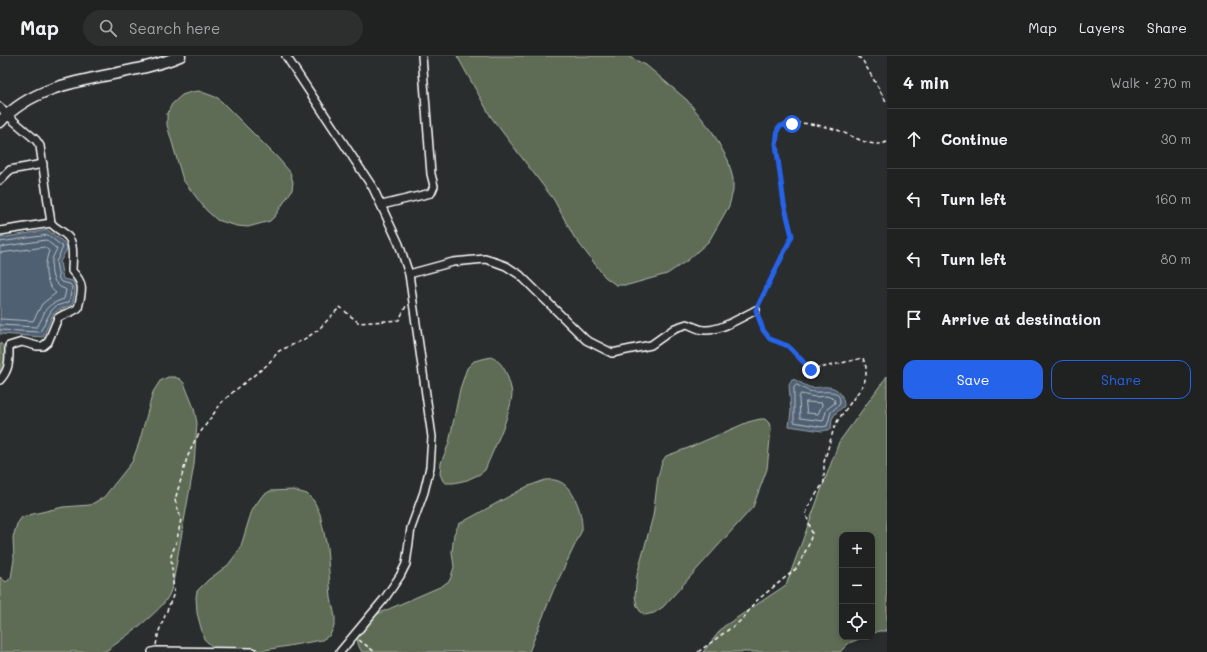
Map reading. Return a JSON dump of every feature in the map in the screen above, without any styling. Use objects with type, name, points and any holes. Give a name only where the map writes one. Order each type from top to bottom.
[{"type":"street","points":[[0,380],[6,374],[9,363],[9,346],[22,342],[36,346],[43,346],[48,342],[58,318],[78,308],[81,288],[80,280],[72,271],[72,245],[69,237],[54,227],[51,223],[40,146],[36,140],[2,114],[43,91],[150,65],[180,56]]},
{"type":"street","points":[[286,56],[374,188],[399,244],[409,274],[414,303],[432,437],[430,467],[424,492],[411,528],[406,564],[400,576],[385,598],[340,652]]},
{"type":"street","points":[[382,205],[431,193],[434,186],[431,174],[422,56]]},
{"type":"street","points":[[0,180],[10,170],[42,164]]},
{"type":"street","points":[[0,231],[51,223]]},
{"type":"street","points":[[409,274],[453,262],[485,259],[506,266],[520,275],[586,340],[612,353],[651,346],[675,328],[687,324],[700,329],[717,329],[756,310]]},
{"type":"street","points":[[154,651],[252,652]]},
{"type":"path","points":[[858,56],[863,61],[887,103]]},
{"type":"path","points":[[698,652],[739,622],[754,602],[796,568],[809,544],[812,533],[806,514],[808,507],[824,482],[824,462],[834,428],[838,420],[864,384],[866,375],[866,367],[863,358],[811,370],[788,346],[770,339],[763,330],[756,310],[792,236],[784,204],[776,144],[778,128],[792,124],[811,124],[835,129],[871,144],[882,144],[887,142]]},
{"type":"path","points":[[154,651],[159,631],[174,593],[172,556],[181,519],[175,500],[187,458],[195,440],[208,420],[222,402],[267,365],[279,351],[312,334],[340,307],[354,320],[362,323],[399,320],[407,305],[414,303]]},
{"type":"path","points":[[353,636],[375,652]]},
{"type":"green space","points":[[457,56],[627,56],[646,65],[687,100],[712,131],[728,160],[733,179],[733,191],[729,206],[709,241],[688,260],[667,274],[628,285],[616,285],[605,277],[574,237],[554,200],[491,117]]},
{"type":"green space","points":[[199,91],[218,98],[290,172],[293,182],[292,190],[270,221],[248,227],[237,226],[217,220],[206,210],[183,180],[167,125],[167,114],[172,104],[182,95]]},
{"type":"green space","points":[[0,343],[6,348],[7,364],[0,376]]},
{"type":"green space","points":[[491,357],[499,362],[503,367],[512,390],[511,404],[505,423],[485,470],[467,480],[446,483],[443,481],[440,474],[441,463],[449,443],[460,389],[467,368],[474,361]]},
{"type":"green space","points":[[887,376],[887,631],[875,633],[875,532],[839,532],[839,640],[856,640],[849,643],[840,652],[703,652],[723,627],[786,585],[839,442]]},
{"type":"green space","points":[[168,377],[180,379],[184,383],[194,408],[197,423],[194,465],[173,583],[169,595],[159,608],[142,624],[103,652],[0,652],[0,577],[6,582],[11,578],[14,559],[13,537],[17,524],[22,517],[63,507],[90,505],[104,497],[132,462],[139,443],[153,392],[160,381]]},
{"type":"green space","points":[[765,419],[769,423],[771,430],[767,469],[753,507],[663,607],[654,613],[645,615],[637,606],[635,596],[637,575],[653,516],[658,477],[662,462],[666,456],[748,422]]},
{"type":"green space","points":[[545,480],[556,480],[564,484],[569,489],[579,509],[582,530],[553,591],[529,652],[362,652],[357,637],[358,627],[368,618],[442,586],[450,580],[454,567],[452,552],[454,534],[459,524],[526,487]]},
{"type":"green space","points":[[293,490],[307,494],[314,501],[320,514],[327,547],[331,598],[335,617],[335,624],[330,635],[322,640],[254,652],[216,650],[204,639],[197,613],[197,591],[208,580],[228,565],[240,549],[252,510],[262,496],[270,491]]},
{"type":"water","points":[[48,230],[66,244],[67,249],[60,262],[63,279],[73,281],[75,287],[72,305],[58,310],[53,314],[43,337],[0,334],[0,238]]},
{"type":"water","points":[[792,379],[814,388],[832,387],[840,393],[844,406],[832,419],[831,429],[822,431],[789,426],[791,411],[789,384]]},
{"type":"route","points":[[792,124],[778,128],[776,144],[785,210],[792,236],[756,310],[763,330],[770,339],[788,346],[811,370]]}]
